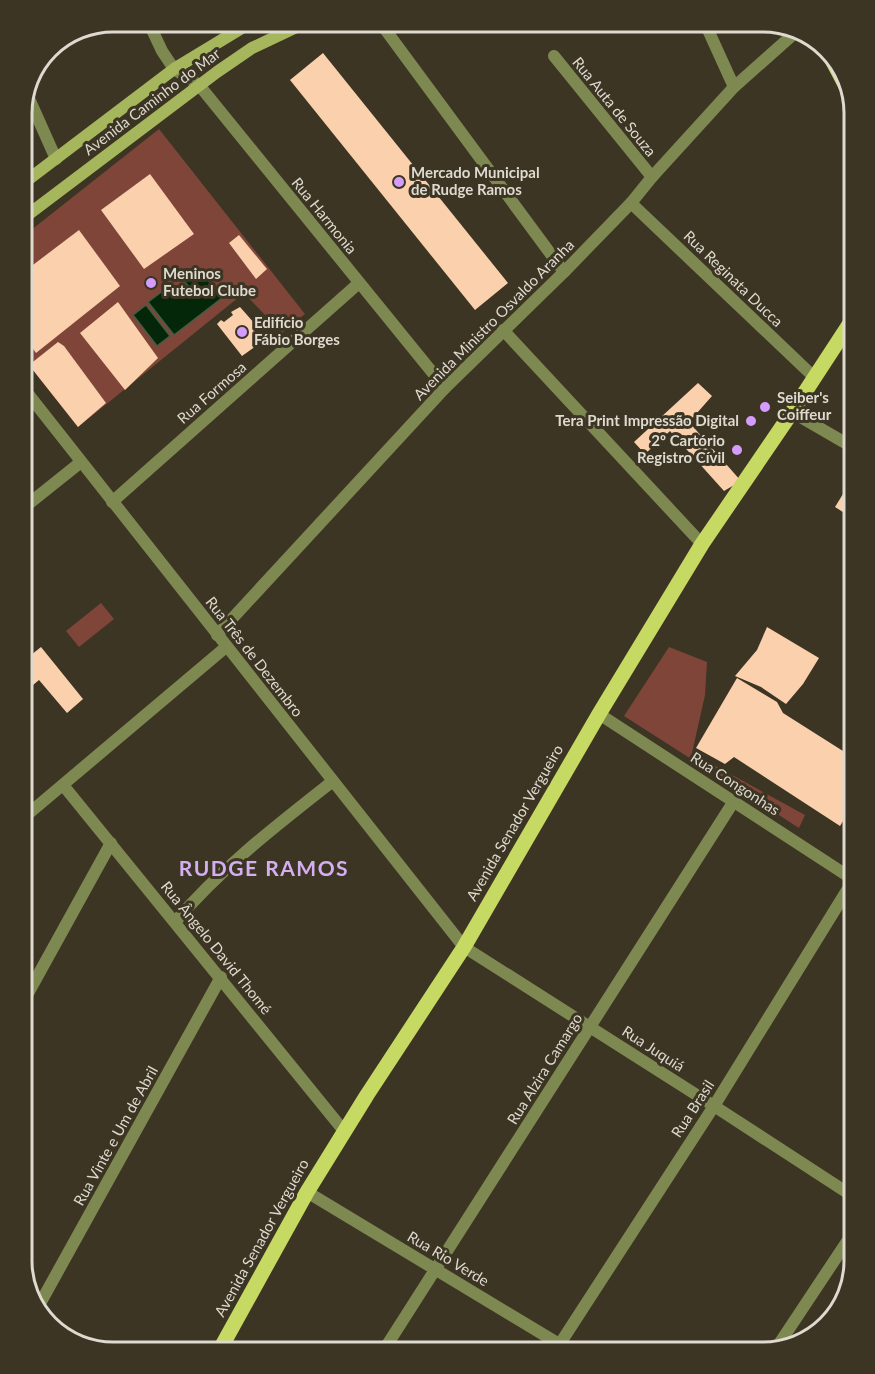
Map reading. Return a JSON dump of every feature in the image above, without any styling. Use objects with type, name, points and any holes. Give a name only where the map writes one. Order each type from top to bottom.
[{"type":"main road","name":"Avenida Caminho do Mar","points":[[32,177],[174,69],[235,32]]},
{"type":"main road","name":"Avenida Caminho do Mar","points":[[32,212],[199,85],[252,48],[286,32]]},
{"type":"main road","name":"Avenida Senador Vergueiro","points":[[224,1342],[306,1192],[464,947],[599,714],[702,544],[844,332]]},
{"type":"street","points":[[153,32],[174,69]]},
{"type":"street","points":[[387,32],[564,272]]},
{"type":"street","points":[[709,32],[734,87]]},
{"type":"street","name":"Avenida Ministro Osvaldo Aranha","points":[[217,635],[445,388],[631,203],[734,87],[790,37]]},
{"type":"street","name":"Rua Auta de Souza","points":[[554,56],[652,177]]},
{"type":"street","name":"Rua Harmonia","points":[[174,69],[199,85],[445,388]]},
{"type":"street","points":[[32,106],[56,159]]},
{"type":"street","name":"Rua Reginata Ducca","points":[[631,203],[814,378]]},
{"type":"street","name":"Rua Formosa","points":[[112,502],[359,283]]},
{"type":"street","points":[[503,330],[702,544]]},
{"type":"street","name":"Rua Três de Dezembro","points":[[32,399],[464,947]]},
{"type":"street","points":[[792,412],[844,442]]},
{"type":"street","points":[[32,501],[81,462]]},
{"type":"street","points":[[31,811],[226,647]]},
{"type":"street","name":"Rua Congonhas","points":[[599,714],[844,872]]},
{"type":"street","points":[[175,922],[258,839],[333,781]]},
{"type":"street","name":"Rua Ângelo David Thomé","points":[[63,785],[344,1131]]},
{"type":"street","name":"Rua Alzira Camargo","points":[[389,1342],[734,801]]},
{"type":"street","points":[[31,987],[111,843]]},
{"type":"street","name":"Rua Brasil","points":[[561,1342],[714,1106],[844,895]]},
{"type":"street","name":"Rua Juquiá","points":[[464,947],[844,1190]]},
{"type":"street","name":"Rua Vinte e Um de Abril","points":[[42,1300],[221,977]]},
{"type":"street","name":"Rua Rio Verde","points":[[306,1192],[436,1269],[548,1342]]},
{"type":"street","points":[[782,1340],[844,1247]]},
{"type":"shaded area","name":"Meninos Futebol Clube","points":[[159,129],[305,314],[282,333],[244,293],[78,427],[32,369],[32,229]]},
{"type":"shaded area","points":[[199,268],[222,298],[174,335],[148,302],[168,287],[181,293],[189,287],[183,280]]},
{"type":"shaded area","points":[[146,305],[170,336],[157,346],[133,315]]},
{"type":"shaded area","points":[[101,603],[114,619],[79,647],[66,631]]},
{"type":"shaded area","points":[[669,647],[707,662],[705,695],[692,753],[805,815],[799,828],[624,716]]},
{"type":"building","name":"Mercado Municipal de Rudge Ramos","points":[[323,53],[508,283],[475,310],[290,80]]},
{"type":"building","points":[[150,174],[194,234],[144,269],[101,210]]},
{"type":"building","points":[[79,230],[120,286],[36,353],[32,347],[32,266]]},
{"type":"building","points":[[239,235],[267,269],[256,279],[229,243]]},
{"type":"building","points":[[118,302],[158,358],[125,390],[80,333]]},
{"type":"building","name":"Edifício Fábio Borges","points":[[240,307],[255,324],[253,326],[266,339],[242,356],[217,324],[221,320],[224,322],[233,315],[231,312]]},
{"type":"building","points":[[58,342],[64,346],[106,403],[78,427],[32,369],[32,363]]},
{"type":"building","points":[[698,383],[712,396],[689,422],[741,481],[724,491],[670,431],[645,454],[634,442]]},
{"type":"building","points":[[844,492],[844,513],[835,507]]},
{"type":"building","points":[[767,627],[819,658],[803,684],[786,704],[761,687],[735,676],[757,650]]},
{"type":"building","points":[[41,647],[83,699],[67,713],[39,680],[31,686],[32,655]]},
{"type":"building","points":[[737,678],[777,702],[783,713],[844,752],[844,819],[840,826],[734,757],[725,764],[696,748]]},
{"type":"place","name":"Mercado Municipal de Rudge Ramos","points":[[399,182]]},
{"type":"place","name":"Meninos Futebol Clube","points":[[151,283]]},
{"type":"place","name":"Edifício Fábio Borges","points":[[242,332]]},
{"type":"place","name":"Seiber's Coiffeur","points":[[765,407]]},
{"type":"place","name":"Tera Print Impressão Digital","points":[[751,421]]},
{"type":"place","name":"2º Cartório Registro Cívil","points":[[737,450]]},
{"type":"district","name":"RUDGE RAMOS","points":[[264,869]]}]
